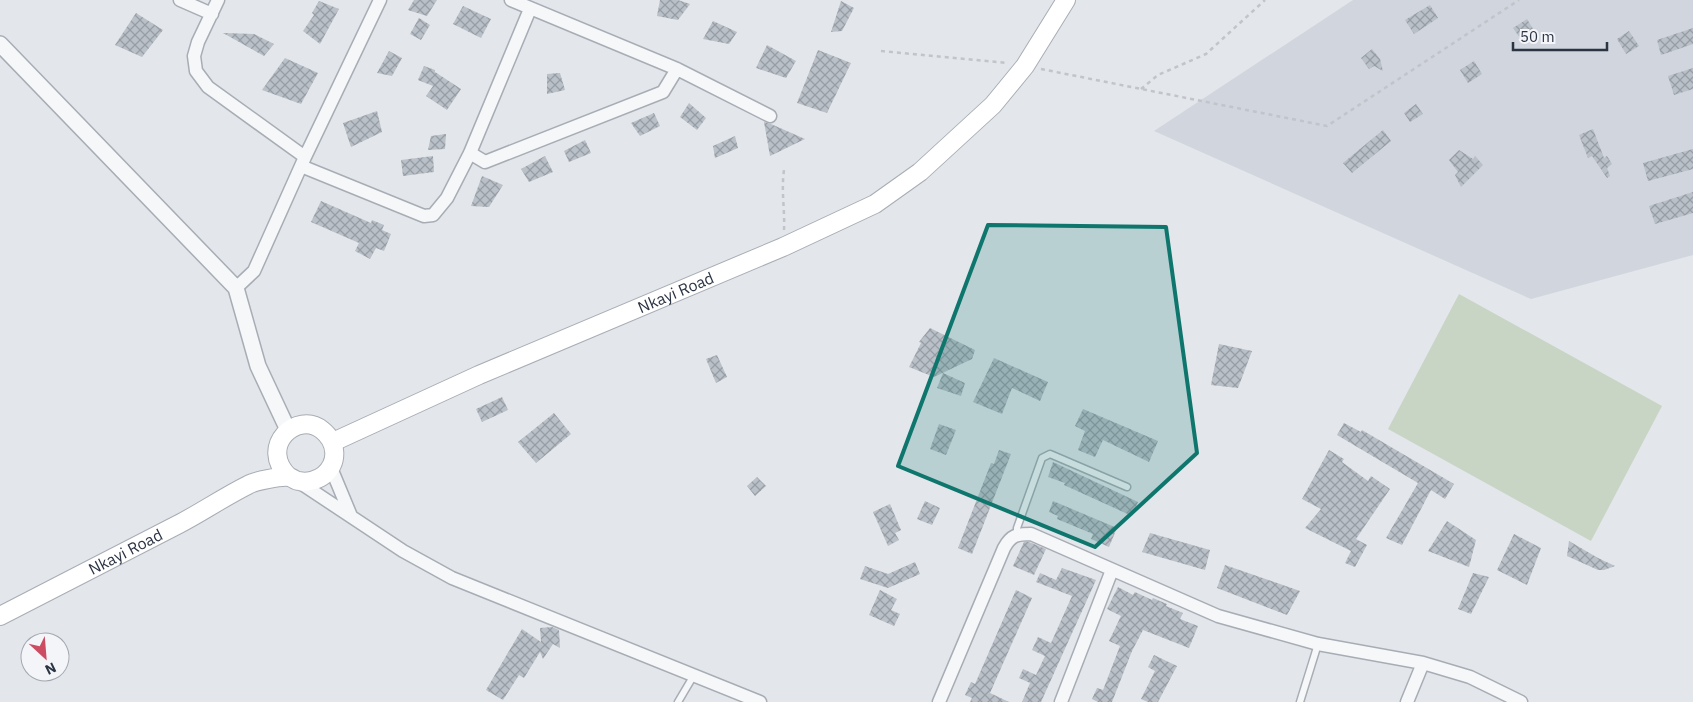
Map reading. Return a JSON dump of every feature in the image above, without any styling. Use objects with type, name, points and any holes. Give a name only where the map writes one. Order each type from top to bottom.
[{"type":"main road","name":"Nkayi Road","points":[[333,442],[488,371],[783,247],[876,204],[920,172],[993,105],[1025,66],[1066,0]]},
{"type":"main road","points":[[288,430],[304,424],[322,428],[333,442],[334,460],[331,468]]},
{"type":"main road","name":"Nkayi Road","points":[[0,616],[181,523],[250,483],[277,451],[280,439],[288,430]]},
{"type":"main road","points":[[277,451],[282,470],[294,479]]},
{"type":"main road","name":"Nkayi Road","points":[[250,483],[294,479],[311,481],[322,477],[331,468]]},
{"type":"street","points":[[180,0],[212,14]]},
{"type":"street","points":[[218,0],[194,56],[196,70],[208,87],[303,161],[424,216],[432,215],[441,207],[470,153],[530,9]]},
{"type":"street","points":[[236,288],[254,271],[303,161],[380,0]]},
{"type":"street","points":[[511,0],[677,69],[770,116]]},
{"type":"street","points":[[0,44],[236,288],[258,366],[288,430]]},
{"type":"street","points":[[470,153],[485,162],[664,92],[677,69]]},
{"type":"street","points":[[331,468],[351,516]]},
{"type":"street","points":[[294,479],[403,551],[452,578],[760,702]]},
{"type":"street","points":[[939,702],[1004,548],[1010,538],[1017,534],[1032,534],[1218,616],[1318,644],[1423,664],[1470,677],[1519,702]]},
{"type":"street","points":[[1061,702],[1112,570]]},
{"type":"street","points":[[1407,702],[1423,664]]},
{"type":"lane","points":[[1017,534],[1017,528],[1042,458],[1050,454],[1127,487]]},
{"type":"lane","points":[[1300,702],[1318,644]]},
{"type":"lane","points":[[678,702],[694,674]]},
{"type":"path","points":[[1141,89],[1158,75],[1206,54],[1264,0]]},
{"type":"path","points":[[881,50],[967,60],[991,60],[1327,126],[1519,0]]},
{"type":"path","points":[[783,247],[785,210],[782,188],[784,170]]},
{"type":"highlighted area","points":[[988,225],[1166,227],[1197,453],[1095,547],[898,466]]},
{"type":"shaded area","points":[[1353,0],[1693,0],[1693,255],[1531,299],[1154,131]]},
{"type":"green space","points":[[1459,294],[1662,406],[1591,541],[1388,429]]},
{"type":"building","points":[[414,0],[437,0],[427,16],[408,10]]},
{"type":"building","points":[[660,0],[678,0],[690,4],[678,20],[657,16]]},
{"type":"building","points":[[319,1],[339,9],[320,44],[303,31],[314,15],[312,13]]},
{"type":"building","points":[[841,1],[854,8],[842,31],[831,32]]},
{"type":"building","points":[[1430,5],[1438,18],[1414,34],[1405,20]]},
{"type":"building","points":[[463,6],[491,19],[481,38],[453,24]]},
{"type":"building","points":[[136,13],[163,30],[142,57],[115,45]]},
{"type":"building","points":[[419,18],[430,25],[421,40],[410,34]]},
{"type":"building","points":[[1527,19],[1535,32],[1522,41],[1513,28]]},
{"type":"building","points":[[713,21],[737,32],[729,44],[703,39]]},
{"type":"building","points":[[1693,28],[1693,44],[1661,55],[1657,40]]},
{"type":"building","points":[[1629,31],[1639,46],[1626,54],[1617,39]]},
{"type":"building","points":[[223,33],[254,34],[274,44],[264,56]]},
{"type":"building","points":[[767,45],[796,61],[786,78],[756,68]]},
{"type":"building","points":[[1372,49],[1380,59],[1383,71],[1374,66],[1369,69],[1361,58]]},
{"type":"building","points":[[818,50],[851,63],[827,113],[797,103]]},
{"type":"building","points":[[389,51],[402,58],[392,76],[377,73]]},
{"type":"building","points":[[285,58],[318,73],[301,104],[262,90]]},
{"type":"building","points":[[1474,61],[1482,74],[1468,83],[1460,70]]},
{"type":"building","points":[[424,66],[435,70],[435,72],[461,89],[447,110],[426,96],[433,86],[418,80]]},
{"type":"building","points":[[1693,68],[1693,89],[1674,95],[1668,76]]},
{"type":"building","points":[[560,73],[565,90],[547,94],[547,74]]},
{"type":"building","points":[[689,103],[706,118],[697,130],[680,117]]},
{"type":"building","points":[[1416,104],[1423,114],[1410,122],[1404,113]]},
{"type":"building","points":[[377,111],[382,132],[351,147],[343,123]]},
{"type":"building","points":[[654,113],[660,126],[640,136],[631,123]]},
{"type":"building","points":[[764,122],[771,124],[805,139],[770,156]]},
{"type":"building","points":[[1593,129],[1604,158],[1607,156],[1612,164],[1607,168],[1610,176],[1607,178],[1592,156],[1588,158],[1579,135]]},
{"type":"building","points":[[1383,130],[1391,141],[1352,173],[1343,163]]},
{"type":"building","points":[[446,134],[445,149],[428,150],[431,136]]},
{"type":"building","points":[[735,136],[738,148],[715,158],[713,146]]},
{"type":"building","points":[[585,140],[591,153],[569,162],[564,151]]},
{"type":"building","points":[[1693,149],[1693,169],[1648,181],[1643,163]]},
{"type":"building","points":[[1459,150],[1473,159],[1475,156],[1483,165],[1461,187],[1455,175],[1458,172],[1449,160]]},
{"type":"building","points":[[433,156],[434,172],[403,176],[401,160]]},
{"type":"building","points":[[545,156],[553,172],[529,182],[521,169]]},
{"type":"building","points":[[482,176],[503,185],[489,207],[471,206]]},
{"type":"building","points":[[1693,192],[1693,213],[1655,224],[1649,206]]},
{"type":"building","points":[[321,201],[371,223],[372,220],[384,225],[382,230],[391,234],[384,251],[376,248],[370,259],[355,251],[359,243],[311,222]]},
{"type":"building","points":[[930,328],[975,350],[972,359],[934,377],[909,367],[921,343],[919,342]]},
{"type":"building","points":[[1219,344],[1252,351],[1238,388],[1211,385]]},
{"type":"building","points":[[717,355],[727,377],[716,383],[706,359]]},
{"type":"building","points":[[994,358],[1048,382],[1040,401],[1012,388],[1002,414],[973,402]]},
{"type":"building","points":[[943,373],[965,383],[961,396],[937,388]]},
{"type":"building","points":[[502,397],[508,410],[482,422],[476,409]]},
{"type":"building","points":[[1083,409],[1158,441],[1149,462],[1103,440],[1095,457],[1078,450],[1085,431],[1075,426]]},
{"type":"building","points":[[554,413],[571,434],[536,463],[518,442]]},
{"type":"building","points":[[1344,423],[1361,432],[1362,430],[1454,484],[1445,499],[1431,490],[1402,545],[1386,538],[1418,483],[1337,435]]},
{"type":"building","points":[[939,424],[956,430],[946,455],[930,449]]},
{"type":"building","points":[[999,450],[1011,454],[972,554],[958,548],[991,463],[994,464]]},
{"type":"building","points":[[1329,450],[1344,459],[1342,462],[1368,481],[1371,476],[1390,489],[1356,539],[1367,545],[1355,567],[1345,563],[1351,551],[1305,528],[1321,509],[1302,499]]},
{"type":"building","points":[[1053,462],[1138,502],[1132,516],[1064,485],[1065,483],[1048,477]]},
{"type":"building","points":[[757,477],[766,486],[755,496],[747,486]]},
{"type":"building","points":[[925,501],[940,508],[932,525],[917,519]]},
{"type":"building","points":[[1053,501],[1117,528],[1109,547],[1091,539],[1093,534],[1057,519],[1058,516],[1049,512]]},
{"type":"building","points":[[890,504],[901,530],[895,533],[899,540],[888,546],[873,512]]},
{"type":"building","points":[[1447,521],[1476,540],[1469,567],[1428,551]]},
{"type":"building","points":[[1150,533],[1210,550],[1205,570],[1142,552]]},
{"type":"building","points":[[1514,534],[1541,548],[1527,585],[1497,570]]},
{"type":"building","points":[[1569,541],[1615,566],[1598,570],[1567,556]]},
{"type":"building","points":[[1024,542],[1029,542],[1046,549],[1034,575],[1013,566]]},
{"type":"building","points":[[915,562],[920,574],[888,588],[860,579],[865,566],[888,574]]},
{"type":"building","points":[[1225,565],[1300,591],[1287,615],[1217,588]]},
{"type":"building","points":[[1062,568],[1096,580],[1041,702],[1022,702],[1030,683],[1019,678],[1023,669],[1036,675],[1045,656],[1032,650],[1038,637],[1051,643],[1072,596],[1036,582],[1040,573],[1056,580]]},
{"type":"building","points":[[1473,573],[1489,577],[1471,614],[1458,609]]},
{"type":"building","points":[[1118,587],[1133,595],[1135,592],[1152,600],[1153,598],[1167,604],[1166,606],[1183,613],[1180,619],[1198,626],[1189,648],[1143,630],[1132,651],[1112,702],[1098,702],[1092,699],[1097,688],[1103,690],[1120,646],[1109,641],[1121,616],[1107,609]]},
{"type":"building","points":[[880,590],[897,599],[891,610],[900,614],[894,626],[869,615]]},
{"type":"building","points":[[1016,590],[1032,598],[990,693],[1009,702],[970,702],[972,698],[965,695],[971,682],[975,684]]},
{"type":"building","points":[[552,627],[559,630],[560,648],[553,644],[543,659],[540,652],[524,678],[519,675],[503,700],[486,690],[522,629],[541,642],[540,628]]},
{"type":"building","points":[[1154,655],[1177,666],[1158,702],[1148,702],[1141,699],[1155,671],[1148,667]]}]
